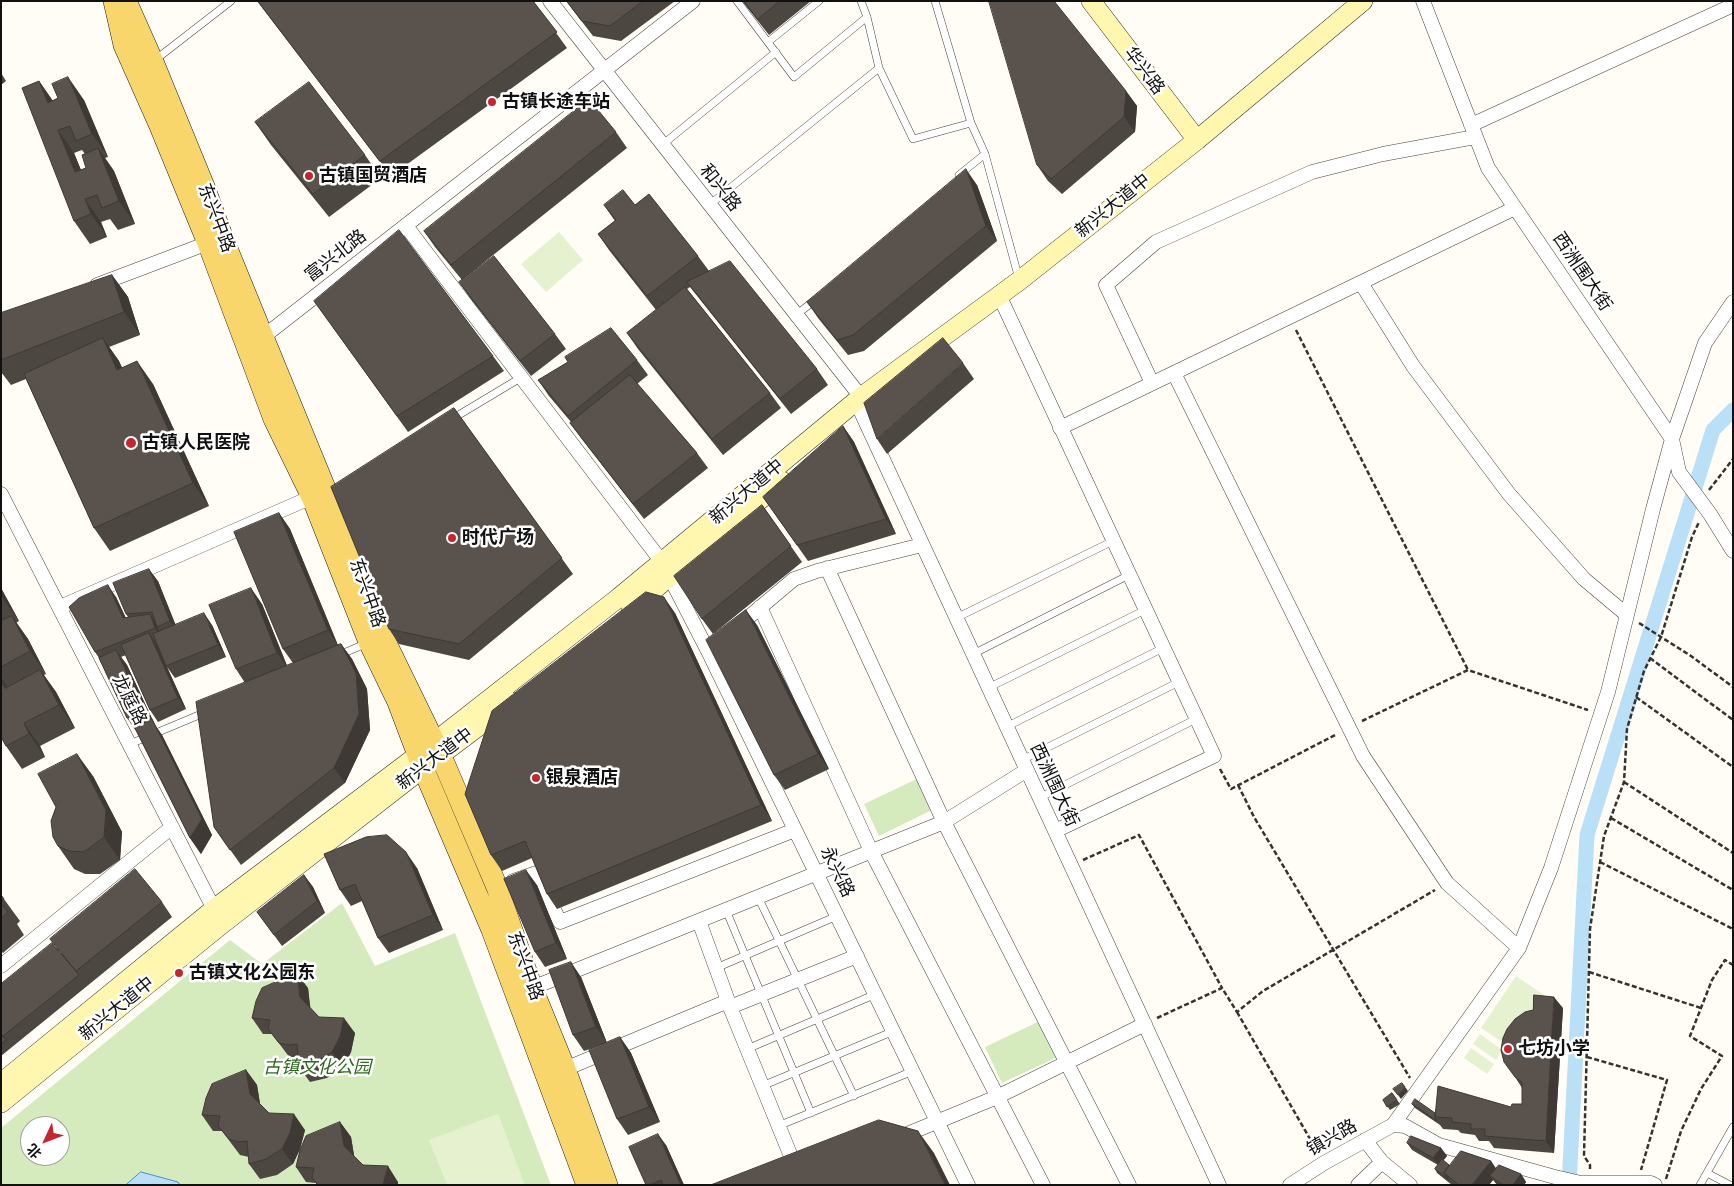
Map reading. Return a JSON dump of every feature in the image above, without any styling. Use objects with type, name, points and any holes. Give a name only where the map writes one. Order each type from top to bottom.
[{"type":"main road","name":"华兴路","points":[[1091,1],[1197,140]]},
{"type":"main road","name":"新兴大道中","points":[[1,1083],[429,755],[629,611],[666,569],[828,442],[859,399],[1019,281],[1197,140],[1363,1]]},
{"type":"main road","name":"东兴中路","points":[[120,3],[153,62],[324,491],[347,542],[429,755],[587,1185]]},
{"type":"main road","name":"东兴中路","points":[[120,3],[124,45],[208,242],[274,419],[324,491],[369,642],[398,702],[429,755],[497,887],[532,988],[565,1069],[607,1185]]},
{"type":"main road","name":"新兴大道中","points":[[1,1103],[218,917]]},
{"type":"street","name":"和兴路","points":[[550,1],[859,399]]},
{"type":"street","name":"富兴北路","points":[[263,337],[693,1]]},
{"type":"street","name":"西洲围大街","points":[[1423,1],[1488,168],[1672,439],[1679,472],[1710,514],[1733,551]]},
{"type":"street","points":[[1152,383],[1106,285],[1156,242],[1312,172],[1473,131],[1729,8]]},
{"type":"street","points":[[1060,428],[1515,208]]},
{"type":"street","name":"永兴路","points":[[406,226],[522,376],[666,569],[716,645],[795,830],[968,1185]]},
{"type":"street","points":[[82,290],[208,242]]},
{"type":"street","points":[[1361,282],[1413,366],[1509,494],[1584,579],[1627,615]]},
{"type":"street","points":[[999,295],[1214,756],[1055,831]]},
{"type":"street","points":[[1655,1185],[1651,1183],[1587,1183],[1555,1178],[1439,1145],[1405,1126],[1393,1125],[1519,948],[1551,868],[1608,692],[1652,508],[1672,439],[1706,344],[1733,302]]},
{"type":"street","points":[[1174,373],[1363,756],[1447,883],[1519,948]]},
{"type":"street","name":"西洲围大街","points":[[859,399],[922,545],[1219,1185]]},
{"type":"street","points":[[60,607],[324,491]]},
{"type":"street","name":"龙庭路","points":[[1,494],[218,917]]},
{"type":"street","points":[[716,645],[794,579],[827,568],[922,545]]},
{"type":"street","points":[[827,568],[944,822],[1129,1185]]},
{"type":"street","points":[[760,607],[871,851],[1043,1185]]},
{"type":"street","points":[[532,988],[944,822],[1024,765]]},
{"type":"street","points":[[1,966],[172,827]]},
{"type":"street","points":[[497,887],[536,873],[560,922],[795,830]]},
{"type":"street","points":[[699,921],[729,1004],[798,1175]]},
{"type":"street","points":[[565,1069],[729,1004],[761,995],[857,956]]},
{"type":"street","points":[[891,1140],[997,1097],[1144,1024]]},
{"type":"street","name":"镇兴路","points":[[1290,1185],[1324,1163],[1393,1125]]},
{"type":"street","points":[[1365,1140],[1382,1162],[1410,1185]]},
{"type":"street","points":[[1358,1185],[1382,1162]]},
{"type":"lane","points":[[153,62],[231,1]]},
{"type":"lane","points":[[737,1],[794,77],[866,17]]},
{"type":"lane","points":[[768,42],[819,1]]},
{"type":"lane","points":[[861,1],[878,68],[913,140],[971,123]]},
{"type":"lane","points":[[934,1],[971,123],[984,154],[1019,281]]},
{"type":"lane","points":[[662,145],[776,52]]},
{"type":"lane","points":[[709,204],[878,68]]},
{"type":"lane","points":[[954,180],[984,154]]},
{"type":"lane","points":[[796,316],[818,296]]},
{"type":"lane","points":[[449,420],[522,376]]},
{"type":"lane","points":[[956,618],[1113,541]]},
{"type":"lane","points":[[973,654],[1129,575]]},
{"type":"lane","points":[[988,688],[1145,610]]},
{"type":"lane","points":[[332,658],[369,642]]},
{"type":"lane","points":[[1006,727],[1163,648]]},
{"type":"lane","points":[[1024,765],[1179,682]]},
{"type":"lane","points":[[130,744],[213,709]]},
{"type":"lane","points":[[1039,798],[1196,719]]},
{"type":"lane","points":[[758,897],[854,1096]]},
{"type":"lane","points":[[726,910],[811,1113]]},
{"type":"lane","points":[[716,968],[837,916]]},
{"type":"lane","points":[[747,1049],[876,994]]},
{"type":"lane","points":[[762,1086],[894,1032]]},
{"type":"lane","points":[[778,1126],[913,1071]]},
{"type":"lane","points":[[1700,1185],[1733,1127]]},
{"type":"lane","points":[[1707,1173],[1730,1185],[1733,1182]]},
{"type":"path","points":[[1290,317],[1468,670]]},
{"type":"path","points":[[1587,1183],[1590,1165],[1584,1156],[1590,929],[1604,836],[1624,782],[1627,729],[1644,671],[1661,637],[1698,522],[1710,514],[1708,492],[1733,459]]},
{"type":"path","points":[[1627,615],[1691,656],[1733,687]]},
{"type":"path","points":[[1650,658],[1733,720]]},
{"type":"path","points":[[1214,756],[1231,789],[1349,728],[1468,670],[1601,714]]},
{"type":"path","points":[[1636,696],[1733,767]]},
{"type":"path","points":[[1624,782],[1733,853]]},
{"type":"path","points":[[1238,786],[1254,817],[1417,1090]]},
{"type":"path","points":[[1611,818],[1733,890]]},
{"type":"path","points":[[1071,866],[1139,835],[1222,988],[1324,1163]]},
{"type":"path","points":[[1600,861],[1733,929]]},
{"type":"path","points":[[1237,1012],[1263,991],[1447,883]]},
{"type":"path","points":[[1664,1185],[1681,1131],[1701,1089],[1722,1056],[1690,1036],[1712,980],[1725,960],[1733,965]]},
{"type":"path","points":[[1589,972],[1701,1008]]},
{"type":"path","points":[[1144,1024],[1222,988]]},
{"type":"path","points":[[1587,1057],[1667,1080],[1637,1183]]},
{"type":"green space","points":[[559,232],[583,260],[546,292],[521,264]]},
{"type":"green space","points":[[923,776],[938,807],[879,836],[864,804]]},
{"type":"green space","name":"古镇文化公园","points":[[342,903],[375,966],[455,933],[551,1185],[1,1185],[1,1128],[230,940],[262,964]]},
{"type":"green space","points":[[1516,976],[1544,995],[1509,1047],[1481,1028]]},
{"type":"green space","points":[[1042,1020],[1060,1056],[1002,1083],[985,1047]]},
{"type":"green space","points":[[1480,1034],[1502,1050],[1496,1060],[1473,1044]]},
{"type":"green space","points":[[1471,1048],[1494,1064],[1487,1074],[1464,1058]]},
{"type":"green space","points":[[498,1114],[525,1185],[447,1185],[429,1140]]},
{"type":"water","points":[[141,1172],[178,1182],[180,1185],[126,1185]]},
{"type":"building","points":[[258,1],[533,1],[557,32],[380,161]]},
{"type":"building","points":[[567,1],[643,1],[610,26],[582,21]]},
{"type":"building","points":[[744,1],[780,1],[758,19]]},
{"type":"building","points":[[989,1],[1054,1],[1126,91],[1124,117],[1051,179],[1037,165]]},
{"type":"building","points":[[68,77],[92,134],[76,141],[70,126],[58,130],[75,172],[86,168],[82,155],[98,148],[119,201],[102,208],[97,195],[85,199],[91,214],[74,221],[22,88],[39,81],[48,103],[58,98],[52,84]]},
{"type":"building","points":[[309,82],[365,155],[313,194],[255,122]]},
{"type":"building","points":[[589,99],[616,132],[451,265],[424,231]]},
{"type":"building","points":[[966,169],[986,226],[853,335],[837,340],[807,302]]},
{"type":"building","points":[[623,190],[635,205],[649,194],[698,256],[647,296],[598,234],[616,220],[604,205]]},
{"type":"building","points":[[399,230],[493,356],[397,416],[314,301]]},
{"type":"building","points":[[494,256],[555,334],[520,361],[459,282]]},
{"type":"building","points":[[730,261],[817,369],[780,399],[687,282]]},
{"type":"building","points":[[112,275],[124,312],[1,360],[1,313]]},
{"type":"building","points":[[685,287],[770,393],[712,439],[627,333]]},
{"type":"building","points":[[611,328],[637,360],[568,416],[538,380],[568,362],[565,357]]},
{"type":"building","name":"古镇人民医院","points":[[103,338],[117,370],[137,361],[193,483],[94,528],[24,374]]},
{"type":"building","points":[[943,338],[963,363],[877,439],[864,403]]},
{"type":"building","points":[[630,375],[697,453],[633,504],[570,423]]},
{"type":"building","name":"时代广场","points":[[454,408],[562,558],[459,644],[389,629],[331,487]]},
{"type":"building","points":[[843,426],[886,519],[797,545],[763,497]]},
{"type":"building","points":[[762,505],[791,546],[702,619],[674,576]]},
{"type":"building","points":[[279,513],[328,630],[283,649],[234,532]]},
{"type":"building","points":[[149,569],[170,621],[157,627],[152,612],[126,614],[113,583]]},
{"type":"building","points":[[108,585],[123,618],[150,614],[155,628],[95,652],[69,607],[79,598]]},
{"type":"building","points":[[251,588],[277,653],[236,669],[209,605]]},
{"type":"building","points":[[646,592],[664,597],[761,805],[547,894],[525,841],[491,855],[465,794],[492,711]]},
{"type":"building","points":[[746,610],[818,754],[774,775],[706,640]]},
{"type":"building","points":[[204,613],[218,645],[166,666],[153,634]]},
{"type":"building","points":[[12,616],[30,651],[1,667],[1,621]]},
{"type":"building","points":[[149,633],[178,698],[150,710],[121,645]]},
{"type":"building","points":[[341,644],[356,673],[359,714],[334,768],[230,850],[214,827],[196,702]]},
{"type":"building","points":[[116,650],[145,710],[127,718],[99,658]]},
{"type":"building","points":[[40,670],[59,705],[24,723],[29,734],[6,746],[1,737],[1,682],[5,688]]},
{"type":"building","points":[[152,719],[202,819],[190,838],[135,728]]},
{"type":"building","points":[[77,754],[106,810],[104,837],[84,852],[69,851],[58,846],[53,837],[51,821],[56,807],[38,774]]},
{"type":"building","points":[[387,835],[406,852],[433,915],[378,938],[355,884],[340,890],[324,854],[366,837]]},
{"type":"building","points":[[135,869],[162,902],[76,971],[50,939]]},
{"type":"building","points":[[526,870],[556,943],[535,952],[504,879]]},
{"type":"building","points":[[304,875],[317,901],[274,935],[257,912]]},
{"type":"building","points":[[1,904],[8,912],[1,918]]},
{"type":"building","points":[[52,943],[79,975],[3,1036],[1,1034],[1,984]]},
{"type":"building","points":[[571,962],[596,1027],[573,1035],[549,970]]},
{"type":"building","points":[[297,973],[300,997],[319,1017],[344,1018],[340,1037],[332,1052],[316,1062],[299,1067],[297,1044],[279,1043],[268,1029],[270,1020],[252,1018],[256,1001],[262,988]]},
{"type":"building","points":[[1534,995],[1554,997],[1546,1141],[1485,1136],[1485,1129],[1471,1129],[1471,1124],[1452,1122],[1452,1118],[1435,1117],[1438,1086],[1511,1107],[1512,1104],[1522,1104],[1522,1082],[1515,1077],[1504,1062],[1501,1050],[1507,1029],[1515,1019],[1525,1012],[1533,1010]]},
{"type":"building","points":[[1,1034],[6,1040],[1,1044]]},
{"type":"building","points":[[620,1037],[649,1107],[617,1119],[589,1050]]},
{"type":"building","points":[[246,1070],[250,1094],[269,1113],[294,1114],[290,1133],[282,1149],[266,1159],[249,1164],[247,1141],[238,1142],[229,1139],[218,1126],[220,1116],[202,1115],[212,1084]]},
{"type":"building","points":[[1402,1083],[1405,1087],[1398,1095],[1393,1089]]},
{"type":"building","points":[[1392,1093],[1397,1100],[1387,1107],[1383,1100]]},
{"type":"building","points":[[1415,1099],[1435,1113],[1437,1121],[1412,1104]]},
{"type":"building","points":[[879,1120],[918,1131],[945,1185],[711,1185]]},
{"type":"building","points":[[340,1122],[344,1146],[363,1165],[388,1166],[383,1185],[318,1185],[312,1178],[314,1168],[296,1167],[306,1136]]},
{"type":"building","points":[[658,1134],[681,1185],[663,1185],[661,1180],[646,1185],[629,1147]]},
{"type":"building","points":[[1411,1136],[1441,1148],[1433,1158],[1407,1143]]},
{"type":"building","points":[[1461,1151],[1491,1161],[1472,1185],[1459,1185],[1444,1173]]},
{"type":"building","points":[[1442,1159],[1449,1165],[1444,1173],[1449,1180],[1435,1169]]},
{"type":"building","points":[[1499,1165],[1521,1174],[1513,1185],[1503,1185],[1490,1176]]},
{"type":"waterway","points":[[1569,1185],[1587,835],[1713,430],[1733,410]]},
{"type":"place","name":"古镇长途车站","points":[[492,102]]},
{"type":"place","name":"古镇国贸酒店","points":[[309,176]]},
{"type":"place","name":"古镇人民医院","points":[[131,443]]},
{"type":"place","name":"时代广场","points":[[452,538]]},
{"type":"place","name":"银泉酒店","points":[[536,778]]},
{"type":"place","name":"古镇文化公园东","points":[[179,973]]},
{"type":"place","name":"七坊小学","points":[[1508,1049]]}]
